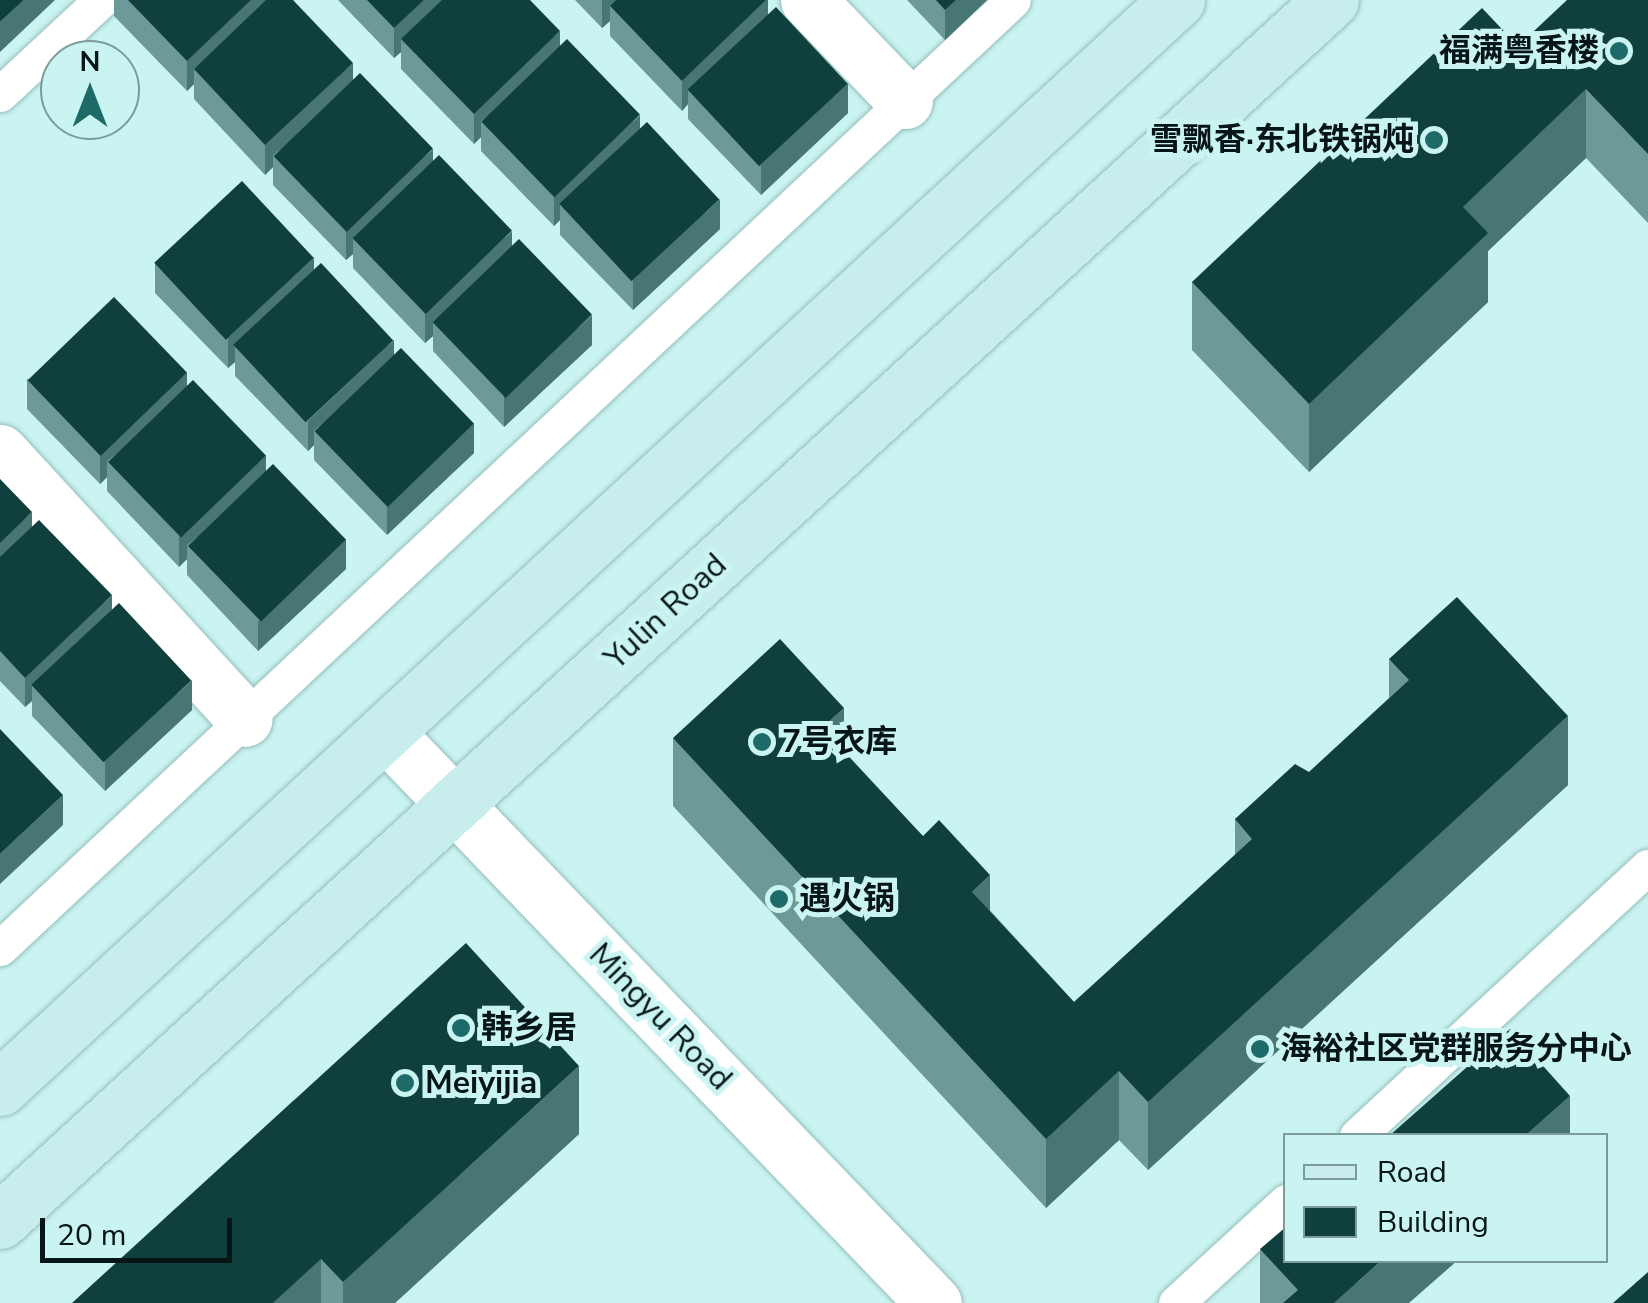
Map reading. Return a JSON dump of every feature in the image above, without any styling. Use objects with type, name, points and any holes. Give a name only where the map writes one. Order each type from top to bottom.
[{"type":"main road","points":[[0,1088],[1177,0]]},
{"type":"main road","name":"Yulin Road","points":[[0,1222],[1331,0]]},
{"type":"street","points":[[808,0],[905,102]]},
{"type":"street","points":[[0,452],[245,719]]},
{"type":"street","name":"Mingyu Road","points":[[385,732],[934,1303]]},
{"type":"lane","points":[[0,94],[101,0]]},
{"type":"lane","points":[[0,948],[1013,0]]},
{"type":"lane","points":[[1361,1133],[1648,867]]},
{"type":"lane","points":[[1176,1303],[1283,1205]]},
{"type":"building","points":[[0,0],[24,0],[0,22]]},
{"type":"building","points":[[128,0],[251,0],[187,61]]},
{"type":"building","points":[[266,0],[293,0],[353,63],[265,145],[194,69]]},
{"type":"building","points":[[367,0],[424,0],[394,28]]},
{"type":"building","points":[[442,0],[530,0],[560,31],[474,114],[401,39]]},
{"type":"building","points":[[616,0],[766,0],[682,81],[610,6]]},
{"type":"building","points":[[936,0],[956,0],[945,10]]},
{"type":"building","points":[[1567,0],[1648,0],[1648,154],[1586,89],[1463,207],[1488,233],[1309,404],[1192,282],[1482,8],[1518,46]]},
{"type":"building","points":[[776,7],[848,84],[759,166],[688,90]]},
{"type":"building","points":[[567,39],[640,115],[554,197],[481,122]]},
{"type":"building","points":[[360,73],[433,149],[347,232],[274,156]]},
{"type":"building","points":[[647,122],[719,200],[632,281],[559,204]]},
{"type":"building","points":[[439,155],[512,231],[426,314],[353,238]]},
{"type":"building","points":[[242,181],[314,258],[226,340],[154,263]]},
{"type":"building","points":[[519,239],[592,315],[506,398],[433,322]]},
{"type":"building","points":[[321,263],[393,341],[306,422],[233,345]]},
{"type":"building","points":[[114,297],[187,373],[101,456],[28,380]]},
{"type":"building","points":[[401,348],[474,424],[388,507],[315,431]]},
{"type":"building","points":[[193,380],[266,456],[181,538],[108,462]]},
{"type":"building","points":[[273,464],[346,540],[261,622],[188,546]]},
{"type":"building","points":[[0,479],[32,512],[0,543]]},
{"type":"building","points":[[39,520],[112,595],[25,678],[0,651],[0,557]]},
{"type":"building","points":[[1457,597],[1568,716],[1148,1102],[1119,1071],[1046,1139],[673,738],[780,639],[844,708],[822,728],[923,836],[939,820],[990,875],[972,892],[1074,1002],[1252,839],[1235,819],[1295,764],[1309,772],[1409,680],[1389,659]]},
{"type":"building","points":[[119,603],[191,681],[104,762],[31,685]]},
{"type":"building","points":[[0,729],[63,795],[0,854]]},
{"type":"building","points":[[466,943],[579,1066],[343,1282],[321,1259],[273,1303],[72,1303]]},
{"type":"building","points":[[1510,1029],[1570,1096],[1528,1133],[1392,1133]]},
{"type":"building","points":[[1283,1230],[1283,1263],[1379,1263],[1334,1303],[1283,1303],[1298,1290],[1260,1249]]},
{"type":"building","points":[[1648,1272],[1648,1303],[1613,1303]]},
{"type":"place","name":"福满粤香楼","points":[[1619,51]]},
{"type":"place","name":"雪飘香·东北铁锅炖","points":[[1434,140]]},
{"type":"place","name":"7号衣库","points":[[762,742]]},
{"type":"place","name":"遇火锅","points":[[779,899]]},
{"type":"place","name":"韩乡居","points":[[461,1028]]},
{"type":"place","name":"海裕社区党群服务分中心","points":[[1260,1049]]},
{"type":"place","name":"Meiyijia","points":[[405,1083]]}]
